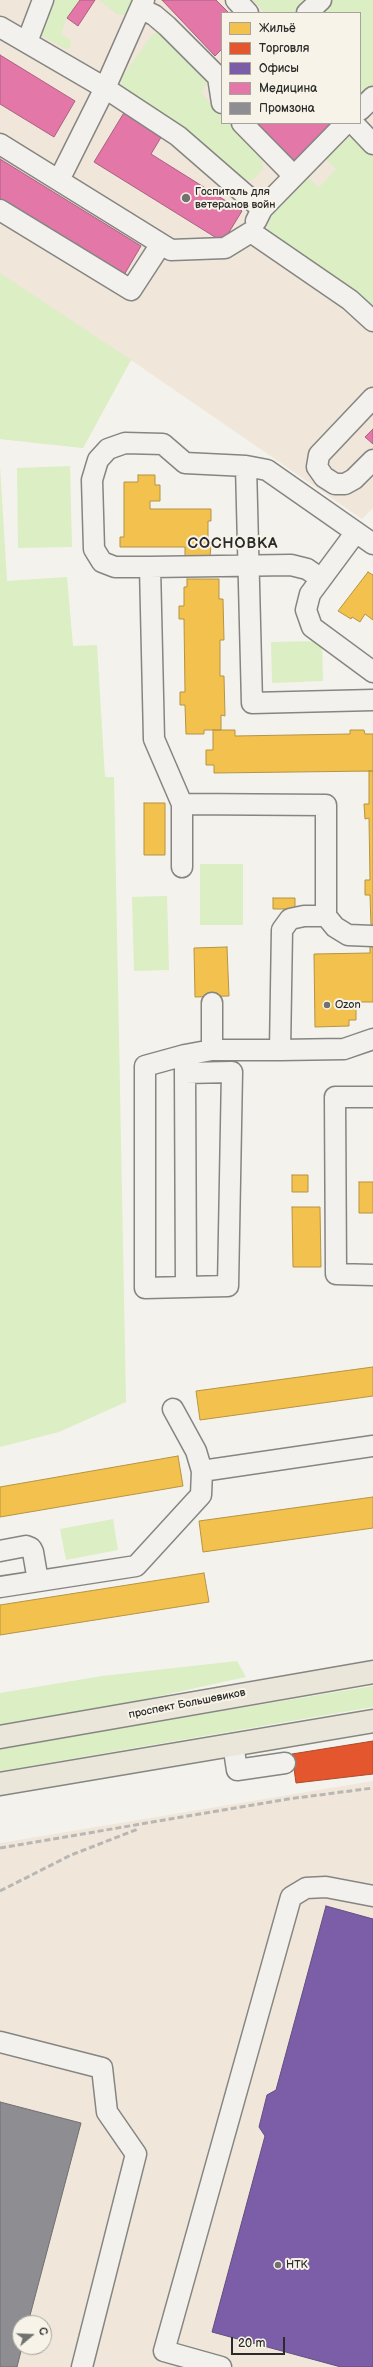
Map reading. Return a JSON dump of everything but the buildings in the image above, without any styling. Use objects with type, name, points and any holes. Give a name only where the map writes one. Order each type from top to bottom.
[{"type":"main road","name":"проспект Большевиков","points":[[0,1737],[373,1672]]},
{"type":"main road","points":[[0,1784],[373,1721]]},
{"type":"lane","points":[[28,42],[43,0]]},
{"type":"lane","points":[[236,0],[247,12]]},
{"type":"lane","points":[[308,12],[321,0]]},
{"type":"lane","points":[[59,180],[105,88],[142,4],[220,75],[221,89]]},
{"type":"lane","points":[[0,27],[105,88],[178,136],[262,209]]},
{"type":"lane","points":[[361,109],[373,97]]},
{"type":"lane","points":[[243,124],[293,175]]},
{"type":"lane","points":[[0,144],[171,250],[225,248],[251,232],[262,209],[293,175],[345,124]]},
{"type":"lane","points":[[354,124],[373,144]]},
{"type":"lane","points":[[0,210],[131,290],[161,244]]},
{"type":"lane","points":[[251,232],[350,300],[373,321]]},
{"type":"lane","points":[[373,398],[319,455],[318,467],[324,477],[335,484],[344,484],[354,480],[373,460]]},
{"type":"lane","points":[[320,578],[307,569],[291,565],[115,567],[102,562],[94,549],[92,480],[98,460],[108,449],[125,443],[163,444],[185,463],[246,466],[267,470],[373,544]]},
{"type":"lane","points":[[246,466],[252,702],[373,700]]},
{"type":"lane","points":[[356,532],[320,578],[310,594],[306,610],[312,627],[373,672]]},
{"type":"lane","points":[[150,567],[154,739],[182,804],[182,867]]},
{"type":"lane","points":[[182,804],[326,805],[326,916],[335,928],[348,935],[373,936]]},
{"type":"lane","points":[[280,1050],[282,930],[290,919],[304,916],[326,916]]},
{"type":"lane","points":[[212,1003],[212,1050]]},
{"type":"lane","points":[[185,1064],[212,1050],[344,1049],[373,1039]]},
{"type":"lane","points":[[185,1064],[186,1287]]},
{"type":"lane","points":[[185,1064],[232,1072],[228,1286],[186,1287],[145,1288],[145,1066],[185,1064]]},
{"type":"lane","points":[[373,1097],[335,1097],[335,1105],[336,1274],[373,1275]]},
{"type":"lane","points":[[0,1587],[136,1566],[200,1495],[202,1471],[196,1451],[173,1409]]},
{"type":"lane","points":[[202,1471],[373,1446]]},
{"type":"lane","points":[[0,1551],[26,1546],[30,1548],[33,1552],[38,1581]]},
{"type":"lane","points":[[233,1744],[237,1770],[284,1763]]},
{"type":"lane","points":[[221,2367],[164,2351],[291,1897],[306,1888],[326,1887],[373,1896]]},
{"type":"lane","points":[[0,2042],[102,2068],[107,2112],[136,2154],[82,2367]]},
{"type":"shaded area","name":"Госпиталь для ветеранов войн","points":[[0,0],[373,0],[373,508],[362,519],[131,360],[83,448],[0,439]]},
{"type":"shaded area","points":[[373,1781],[373,2367],[0,2367],[0,1843]]},
{"type":"green space","points":[[51,0],[80,0],[67,18],[61,34],[71,40],[70,48],[66,49],[38,34]]},
{"type":"green space","points":[[99,0],[135,0],[128,12],[123,15],[117,14]]},
{"type":"green space","points":[[253,0],[373,0],[373,85],[361,97],[361,12],[264,12]]},
{"type":"green space","points":[[157,32],[207,83],[201,93],[221,114],[221,124],[231,124],[262,157],[263,169],[254,179],[244,181],[125,90],[121,84],[122,77],[152,35]]},
{"type":"green space","points":[[351,136],[357,136],[373,151],[373,309],[272,239],[267,231],[268,223],[277,208],[308,177],[319,188],[336,169],[326,159]]},
{"type":"green space","points":[[0,273],[131,360],[83,448],[0,439]]},
{"type":"green space","points":[[0,466],[7,581],[67,577],[73,646],[97,645],[105,777],[114,777],[126,1402],[59,1432],[0,1447]]},
{"type":"green space","points":[[70,466],[72,547],[18,548],[17,468]]},
{"type":"green space","points":[[322,641],[323,681],[272,683],[271,642]]},
{"type":"green space","points":[[200,864],[243,864],[243,925],[200,925]]},
{"type":"green space","points":[[167,896],[169,970],[134,971],[132,897]]},
{"type":"green space","points":[[113,1519],[118,1550],[66,1560],[60,1529]]},
{"type":"green space","points":[[237,1661],[246,1677],[105,1708],[0,1725],[0,1693],[102,1676]]},
{"type":"green space","points":[[373,1686],[373,1707],[0,1771],[0,1748]]},
{"type":"railway","points":[[0,1848],[288,1799],[373,1788]]},
{"type":"railway","points":[[0,1891],[71,1855],[138,1829]]},
{"type":"place","name":"Госпиталь для ветеранов войн","points":[[186,198]]},
{"type":"place","name":"Ozon","points":[[327,1005]]},
{"type":"place","name":"НТК","points":[[278,2265]]},
{"type":"district","name":"СОСНОВКА","points":[[233,544]]}]
